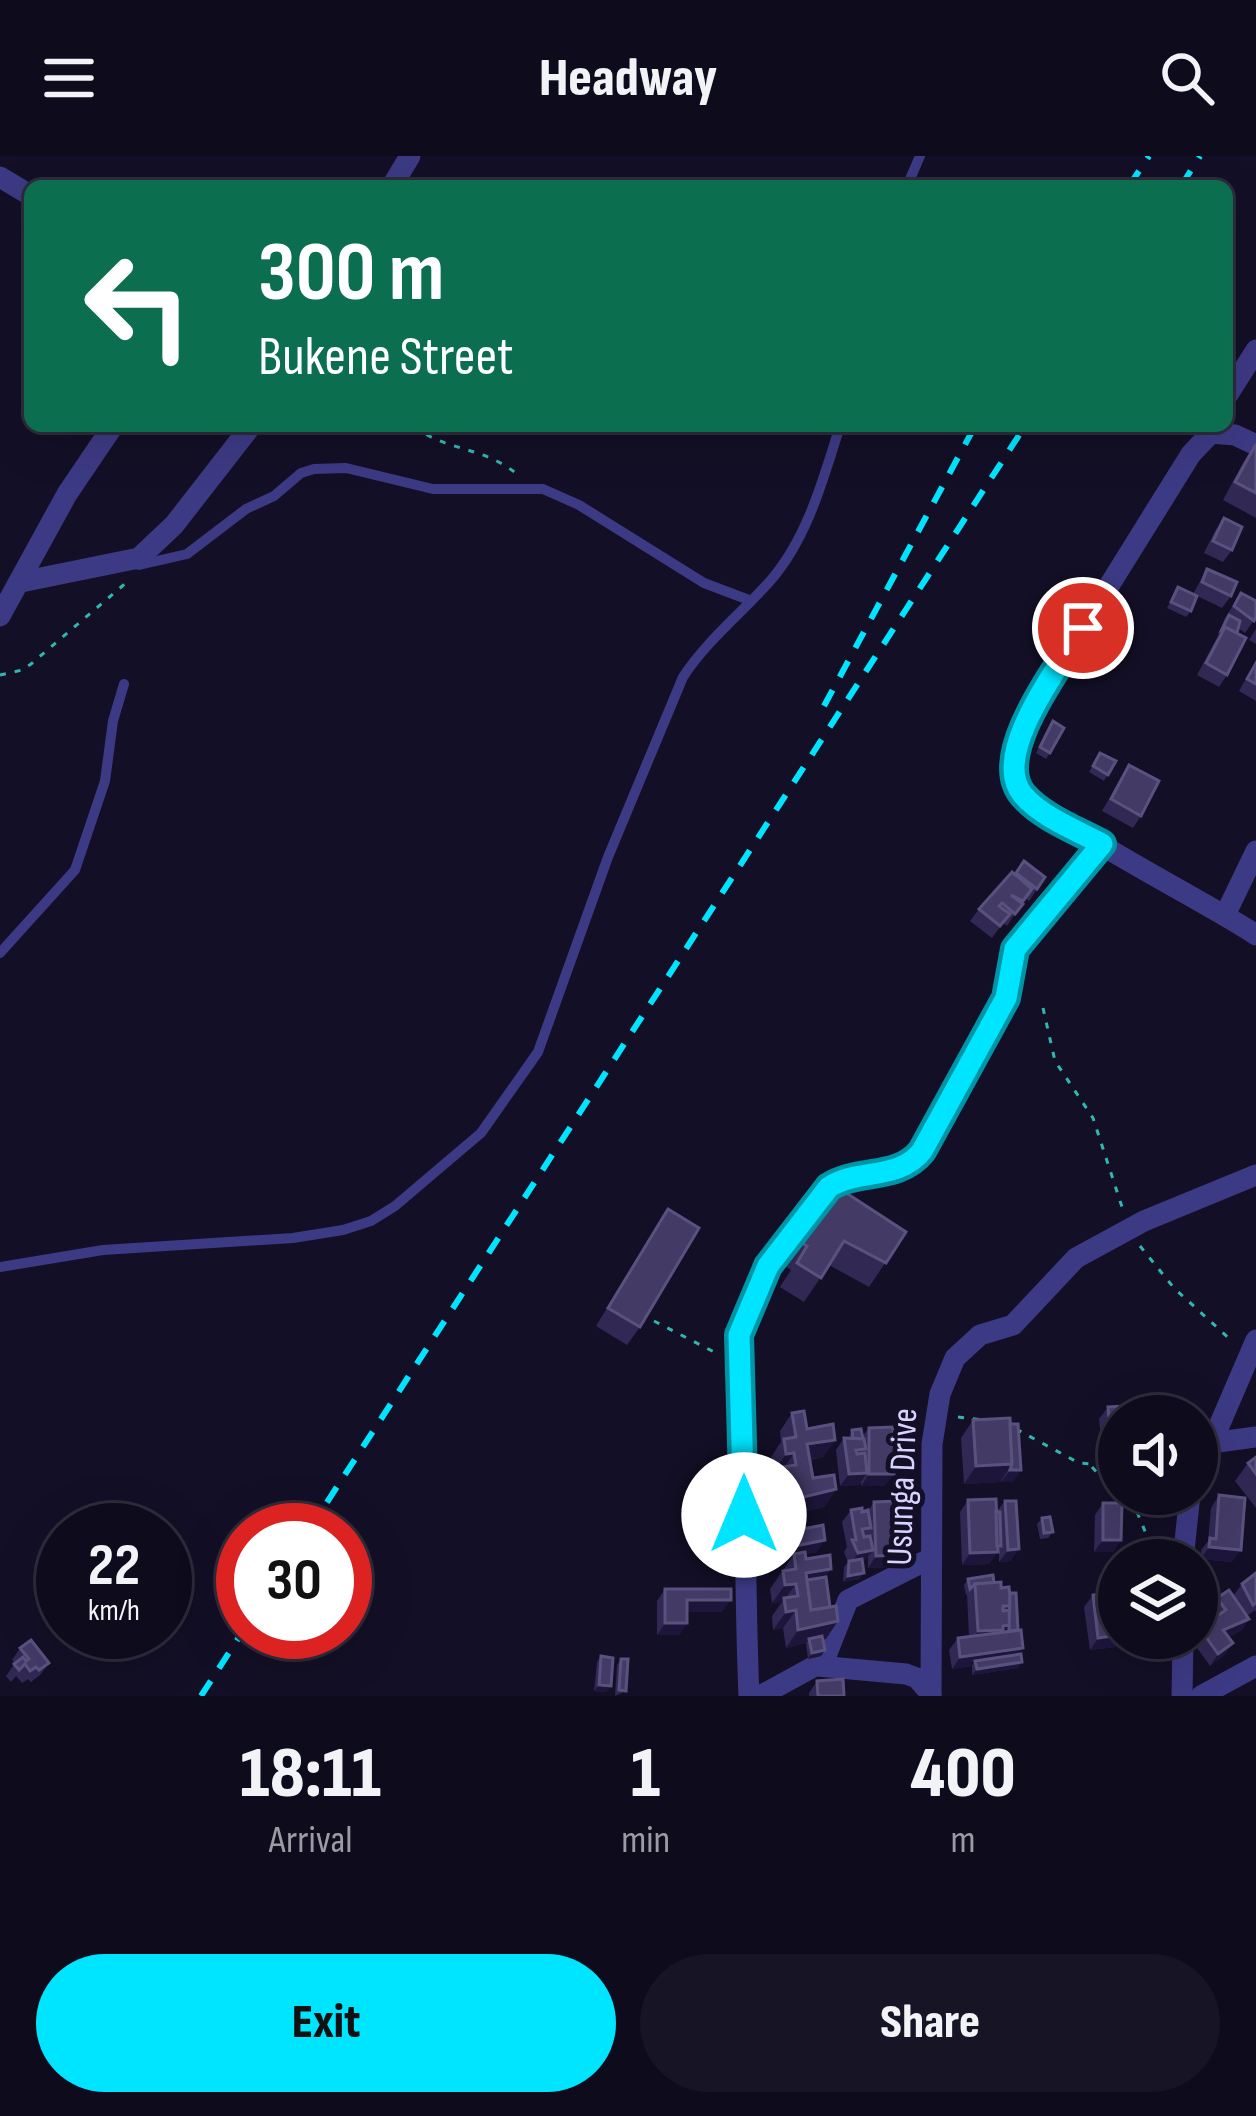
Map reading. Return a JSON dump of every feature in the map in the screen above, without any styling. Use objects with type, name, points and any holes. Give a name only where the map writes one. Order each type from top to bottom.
[{"type":"street","points":[[1233,386],[1256,350]]},
{"type":"street","points":[[0,616],[108,432]]},
{"type":"street","points":[[22,582],[139,558],[174,525],[245,432]]},
{"type":"street","points":[[1209,432],[1191,454],[1028,716],[1014,755],[1014,781],[1024,797],[1256,935]]},
{"type":"street","points":[[1223,432],[1256,445]]},
{"type":"street","points":[[749,1696],[738,1366],[739,1335],[748,1307],[790,1233],[818,1198],[841,1180],[911,1165],[922,1151],[1006,998],[1015,949],[1102,844]]},
{"type":"street","points":[[1226,913],[1256,851]]},
{"type":"street","name":"Usunga Drive","points":[[931,1695],[934,1418],[948,1372],[962,1348],[980,1335],[1013,1325],[1062,1269],[1130,1228],[1256,1175]]},
{"type":"street","points":[[1218,1427],[1253,1347]]},
{"type":"street","points":[[1218,1442],[1256,1437]]},
{"type":"street","points":[[760,1696],[818,1666],[830,1652],[848,1600],[931,1558]]},
{"type":"street","points":[[1182,1696],[1183,1659]]},
{"type":"street","points":[[818,1666],[906,1674],[917,1678],[931,1695]]},
{"type":"street","points":[[1201,1696],[1256,1666]]},
{"type":"lane","points":[[0,1267],[103,1250],[293,1238],[343,1230],[395,1206],[481,1133],[538,1052],[608,857],[683,677],[700,652],[778,570],[808,520],[838,432]]},
{"type":"lane","points":[[139,565],[188,554],[301,473],[362,470],[433,489],[532,488],[579,505],[704,584],[749,600]]},
{"type":"lane","points":[[0,953],[75,870],[105,781],[113,721],[124,684]]},
{"type":"path","points":[[423,432],[439,442],[488,454],[532,488]]},
{"type":"path","points":[[0,675],[22,670],[62,640],[136,574],[139,565]]},
{"type":"path","points":[[1043,1008],[1055,1061],[1093,1118],[1130,1228],[1144,1254],[1218,1331],[1253,1347]]},
{"type":"path","points":[[654,1321],[738,1366]]},
{"type":"path","points":[[934,1418],[988,1420]]},
{"type":"path","points":[[1005,1425],[1061,1456],[1098,1466]]},
{"type":"path","points":[[1090,1466],[1098,1475]]},
{"type":"building","points":[[1256,444],[1256,493],[1235,482]]},
{"type":"building","points":[[1224,518],[1242,527],[1232,550],[1213,541]]},
{"type":"building","points":[[1207,569],[1237,582],[1231,596],[1202,582]]},
{"type":"building","points":[[1178,587],[1197,596],[1191,611],[1171,602]]},
{"type":"building","points":[[1241,593],[1256,601],[1254,621],[1234,606]]},
{"type":"building","points":[[1229,615],[1240,621],[1237,633],[1222,629]]},
{"type":"building","points":[[1225,627],[1246,638],[1227,675],[1206,663]]},
{"type":"building","points":[[1256,663],[1256,684],[1247,679]]},
{"type":"building","points":[[1053,721],[1064,728],[1050,753],[1040,747]]},
{"type":"building","points":[[1100,753],[1116,761],[1108,775],[1093,766]]},
{"type":"building","points":[[1129,765],[1159,781],[1141,816],[1111,799]]},
{"type":"building","points":[[1024,861],[1045,877],[1037,889],[1016,873]]},
{"type":"building","points":[[1012,872],[1032,889],[1023,901],[1011,895],[1023,904],[1015,914],[1002,903],[999,906],[1010,914],[1000,926],[979,909]]},
{"type":"building","points":[[834,1185],[906,1232],[886,1263],[844,1241],[821,1278],[797,1263],[807,1246],[798,1241],[821,1198]]},
{"type":"building","points":[[668,1209],[699,1228],[640,1327],[608,1308]]},
{"type":"building","points":[[804,1411],[807,1429],[833,1424],[835,1440],[807,1444],[813,1478],[834,1475],[836,1489],[796,1499],[793,1480],[785,1481],[783,1467],[796,1465],[794,1453],[786,1454],[784,1439],[796,1437],[792,1413]]},
{"type":"building","points":[[1010,1418],[1012,1464],[976,1466],[973,1420]]},
{"type":"building","points":[[1010,1424],[1018,1424],[1021,1470],[1010,1470]]},
{"type":"building","points":[[893,1427],[894,1474],[869,1474],[869,1428]]},
{"type":"building","points":[[861,1429],[863,1439],[853,1439],[852,1430]]},
{"type":"building","points":[[844,1438],[864,1439],[866,1449],[856,1450],[865,1453],[867,1473],[849,1474]]},
{"type":"building","points":[[1219,1495],[1245,1498],[1241,1550],[1218,1548]]},
{"type":"building","points":[[996,1499],[998,1552],[970,1553],[968,1500]]},
{"type":"building","points":[[898,1501],[900,1555],[876,1556],[874,1502]]},
{"type":"building","points":[[1005,1501],[1016,1501],[1019,1549],[1008,1550]]},
{"type":"building","points":[[862,1508],[862,1512],[868,1510],[871,1528],[862,1529],[864,1537],[870,1536],[873,1550],[858,1553],[852,1540],[856,1540],[851,1510]]},
{"type":"building","points":[[996,1512],[1000,1512],[1001,1546],[997,1546]]},
{"type":"building","points":[[1103,1515],[1122,1515],[1121,1539],[1103,1539]]},
{"type":"building","points":[[1050,1517],[1053,1532],[1044,1533],[1042,1518]]},
{"type":"building","points":[[823,1525],[825,1540],[791,1547],[788,1532]]},
{"type":"building","points":[[782,1540],[784,1553],[761,1557],[758,1544]]},
{"type":"building","points":[[805,1552],[806,1559],[830,1555],[831,1569],[806,1573],[811,1610],[836,1606],[838,1621],[798,1630],[796,1610],[786,1612],[784,1598],[798,1596],[796,1584],[785,1585],[783,1571],[796,1569],[794,1554]]},
{"type":"building","points":[[862,1559],[864,1573],[848,1576],[849,1561]]},
{"type":"building","points":[[1256,1573],[1256,1603],[1253,1605],[1242,1584]]},
{"type":"building","points":[[993,1575],[994,1583],[975,1584],[970,1589],[968,1579]]},
{"type":"building","points":[[826,1577],[830,1607],[811,1610],[807,1580]]},
{"type":"building","points":[[1001,1582],[1001,1588],[1009,1587],[1011,1606],[1003,1606],[1003,1611],[1009,1610],[1010,1625],[1003,1630],[978,1631],[975,1584]]},
{"type":"building","points":[[665,1589],[731,1589],[731,1600],[687,1600],[687,1623],[665,1623]]},
{"type":"building","points":[[1229,1590],[1249,1619],[1223,1630],[1233,1643],[1218,1654],[1218,1615],[1226,1610],[1218,1597]]},
{"type":"building","points":[[1010,1593],[1016,1593],[1018,1630],[1009,1631]]},
{"type":"building","points":[[1098,1594],[1098,1638],[1093,1595]]},
{"type":"building","points":[[1021,1630],[1023,1648],[960,1657],[958,1638]]},
{"type":"building","points":[[822,1636],[825,1650],[812,1653],[809,1639]]},
{"type":"building","points":[[31,1640],[36,1659],[49,1663],[39,1670],[30,1671],[25,1664],[19,1670],[14,1664],[23,1657],[29,1659],[20,1648]]},
{"type":"building","points":[[1021,1654],[1022,1662],[977,1669],[975,1661]]},
{"type":"building","points":[[601,1656],[613,1658],[611,1686],[599,1685]]},
{"type":"building","points":[[621,1659],[628,1659],[626,1691],[619,1690]]},
{"type":"building","points":[[843,1679],[844,1696],[818,1696],[817,1681]]},
{"type":"railway","points":[[1133,180],[1149,156]]},
{"type":"railway","points":[[1185,180],[1200,156]]},
{"type":"railway","points":[[824,706],[972,432]]},
{"type":"railway","points":[[327,1503],[1021,432]]},
{"type":"railway","points":[[201,1696],[225,1659]]},
{"type":"route","points":[[744,1515],[737,1351],[748,1307],[768,1266],[829,1187],[841,1180],[911,1165],[1006,998],[1015,949],[1102,844],[1024,797],[1014,781],[1014,755],[1028,716],[1083,628]]}]
